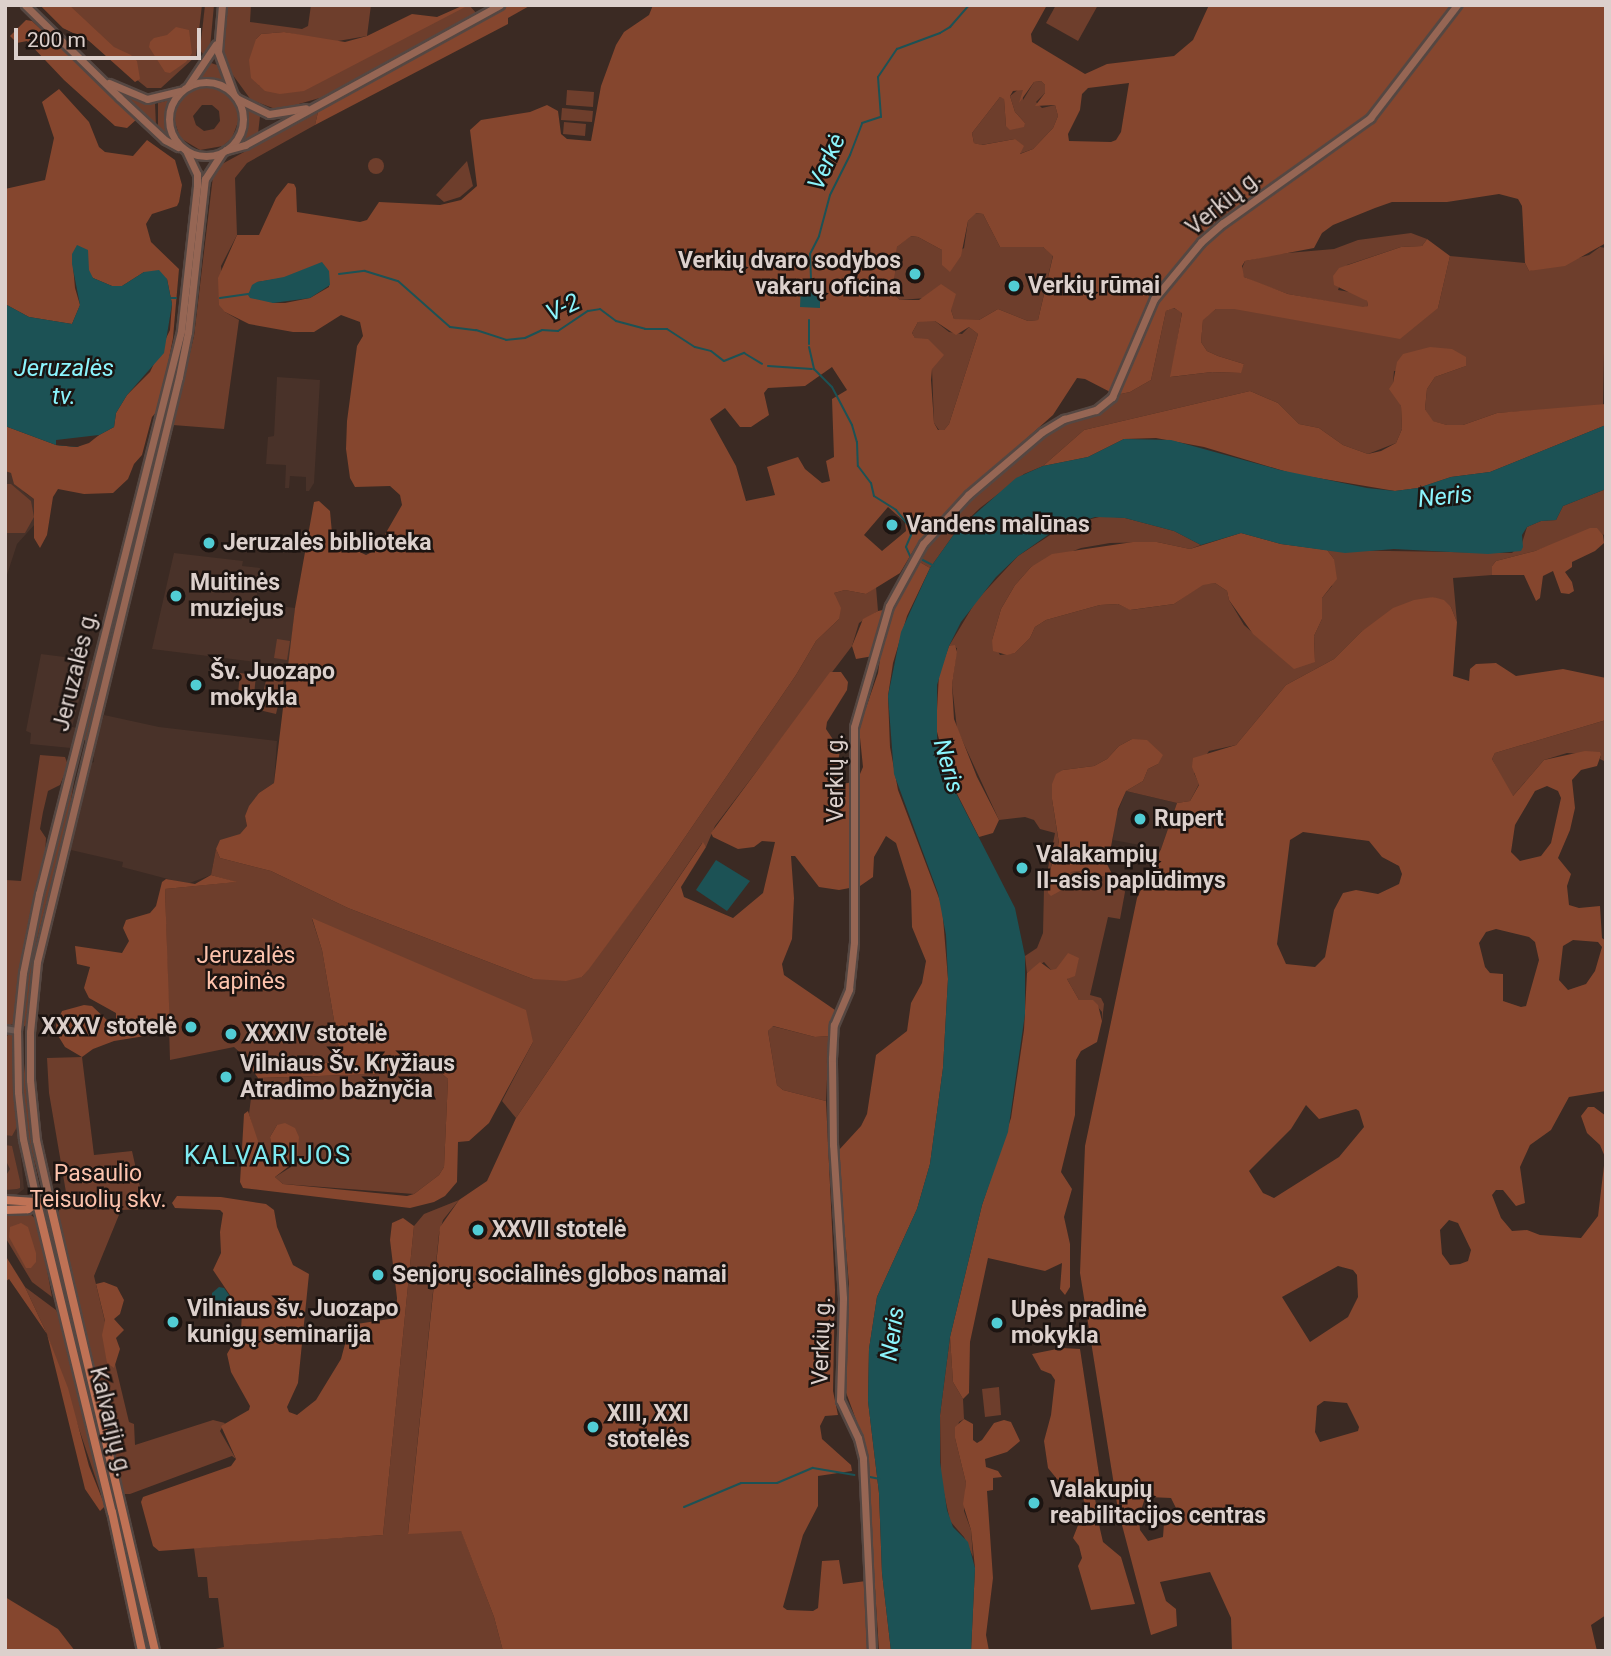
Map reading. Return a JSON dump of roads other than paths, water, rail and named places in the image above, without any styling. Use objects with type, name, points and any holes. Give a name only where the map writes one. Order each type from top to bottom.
[{"type":"main road","points":[[25,5],[165,140],[200,156],[246,145],[500,5]]},
{"type":"main road","points":[[184,149],[172,135],[169,119],[172,103],[208,60],[218,42],[222,5]]},
{"type":"main road","name":"Verkių g.","points":[[872,1651],[863,1458],[858,1438],[840,1399],[844,1298],[833,1145],[832,1058],[834,1025],[849,989],[855,942],[854,727],[889,606],[923,544],[977,487],[1042,432],[1064,419],[1096,410],[1112,397],[1154,299],[1201,242],[1370,117],[1457,5]]},
{"type":"main road","points":[[218,42],[243,122],[238,138],[224,151]]},
{"type":"main road","points":[[108,83],[148,99],[211,82],[269,114],[313,106]]},
{"type":"main road","name":"Jeruzalės g.","points":[[37,1203],[20,1115],[17,1031],[31,924],[181,331],[197,179],[184,149]]},
{"type":"main road","name":"Jeruzalės g.","points":[[50,1203],[33,1117],[30,1032],[40,942],[180,377],[188,332],[205,179],[224,151]]},
{"type":"main road","points":[[75,754],[87,756]]},
{"type":"main road","points":[[17,1031],[30,1032]]},
{"type":"main road","points":[[5,1200],[25,1199],[50,1203]]},
{"type":"main road","points":[[5,1210],[28,1209],[37,1203]]},
{"type":"main road","name":"Kalvarijų g.","points":[[37,1203],[112,1511],[142,1651]]},
{"type":"main road","name":"Kalvarijų g.","points":[[50,1203],[155,1651]]},
{"type":"main road","points":[[112,1511],[123,1508]]},
{"type":"street","points":[[5,1029],[17,1031]]},
{"type":"water","name":"Jeruzalės tv.","points":[[77,245],[88,250],[89,270],[93,278],[112,286],[122,286],[144,272],[159,270],[167,279],[172,304],[164,353],[127,395],[116,413],[114,427],[77,447],[56,445],[5,426],[5,304],[29,317],[72,324],[80,305],[72,264],[72,254]]},
{"type":"water","points":[[322,262],[329,271],[330,285],[310,298],[273,303],[250,298],[248,295],[252,285],[257,282],[284,277]]},
{"type":"water","points":[[808,279],[818,282],[820,308],[800,307],[801,286]]},
{"type":"water","name":"Neris","points":[[1606,425],[1606,489],[1563,506],[1556,520],[1541,521],[1527,527],[1522,535],[1521,551],[1488,554],[1394,549],[1345,553],[1281,544],[1241,533],[1201,545],[1174,531],[1125,518],[1095,517],[1055,530],[1018,556],[996,577],[961,622],[949,646],[937,685],[937,738],[955,791],[1015,908],[1025,956],[1025,1014],[1008,1132],[982,1205],[950,1337],[940,1415],[940,1462],[947,1510],[953,1527],[968,1542],[975,1568],[971,1651],[891,1651],[882,1573],[879,1493],[868,1401],[869,1349],[877,1297],[917,1209],[930,1164],[943,1068],[948,979],[946,935],[938,893],[894,774],[888,696],[901,632],[930,568],[957,530],[1016,478],[1043,466],[1088,457],[1124,439],[1171,440],[1280,470],[1395,491],[1418,488],[1451,477],[1490,472]]},
{"type":"water","points":[[716,860],[750,881],[727,911],[696,890]]},
{"type":"water","points":[[219,1287],[224,1288],[237,1306],[235,1316],[224,1314],[212,1303],[212,1293]]},
{"type":"waterway","name":"Verkė","points":[[811,279],[810,254],[819,236],[830,195],[862,123],[881,117],[878,77],[897,49],[950,27],[969,5]]},
{"type":"waterway","name":"V-2","points":[[339,274],[365,271],[398,281],[450,327],[476,330],[506,340],[525,338],[542,330],[558,331],[588,311],[600,309],[616,321],[645,329],[667,329],[695,347],[711,351],[724,361],[744,353],[762,364]]},
{"type":"waterway","name":"V-2","points":[[220,298],[250,294]]},
{"type":"waterway","name":"V-2","points":[[171,298],[176,298]]},
{"type":"waterway","name":"Verkė","points":[[809,320],[809,344]]},
{"type":"waterway","name":"Verkė","points":[[809,347],[814,369],[832,387],[852,425],[857,442],[858,466],[871,483],[874,496],[896,510],[910,527],[911,535],[906,547],[910,556]]},
{"type":"waterway","name":"V-2","points":[[768,366],[812,369]]},
{"type":"waterway","name":"Verkė","points":[[919,558],[934,566]]},
{"type":"waterway","points":[[684,1507],[741,1483],[777,1483],[813,1468],[854,1475]]},
{"type":"waterway","points":[[870,1477],[880,1479]]},
{"type":"place","name":"Verkių dvaro sodybos vakarų oficina","points":[[915,274]]},
{"type":"place","name":"Verkių rūmai","points":[[1014,286]]},
{"type":"place","name":"Vandens malūnas","points":[[892,525]]},
{"type":"place","name":"Jeruzalės biblioteka","points":[[209,543]]},
{"type":"place","name":"Muitinės muziejus","points":[[176,596]]},
{"type":"place","name":"Šv. Juozapo mokykla","points":[[196,685]]},
{"type":"place","name":"Rupert","points":[[1140,819]]},
{"type":"place","name":"Valakampių II-asis paplūdimys","points":[[1022,868]]},
{"type":"place","name":"XXXV stotelė","points":[[191,1027]]},
{"type":"place","name":"XXXIV stotelė","points":[[231,1034]]},
{"type":"place","name":"Vilniaus Šv. Kryžiaus Atradimo bažnyčia","points":[[226,1077]]},
{"type":"place","name":"XXVII stotelė","points":[[478,1230]]},
{"type":"place","name":"Senjorų socialinės globos namai","points":[[378,1275]]},
{"type":"place","name":"Vilniaus šv. Juozapo kunigų seminarija","points":[[173,1322]]},
{"type":"place","name":"Upės pradinė mokykla","points":[[997,1323]]},
{"type":"place","name":"XIII, XXI stotelės","points":[[593,1427]]},
{"type":"place","name":"Valakupių reabilitacijos centras","points":[[1034,1503]]},
{"type":"district","name":"KALVARIJOS","points":[[268,1156]]},
{"type":"park label","name":"Jeruzalės kapinės","points":[[246,969]]},
{"type":"park label","name":"Pasaulio Teisuolių skv.","points":[[98,1187]]}]
